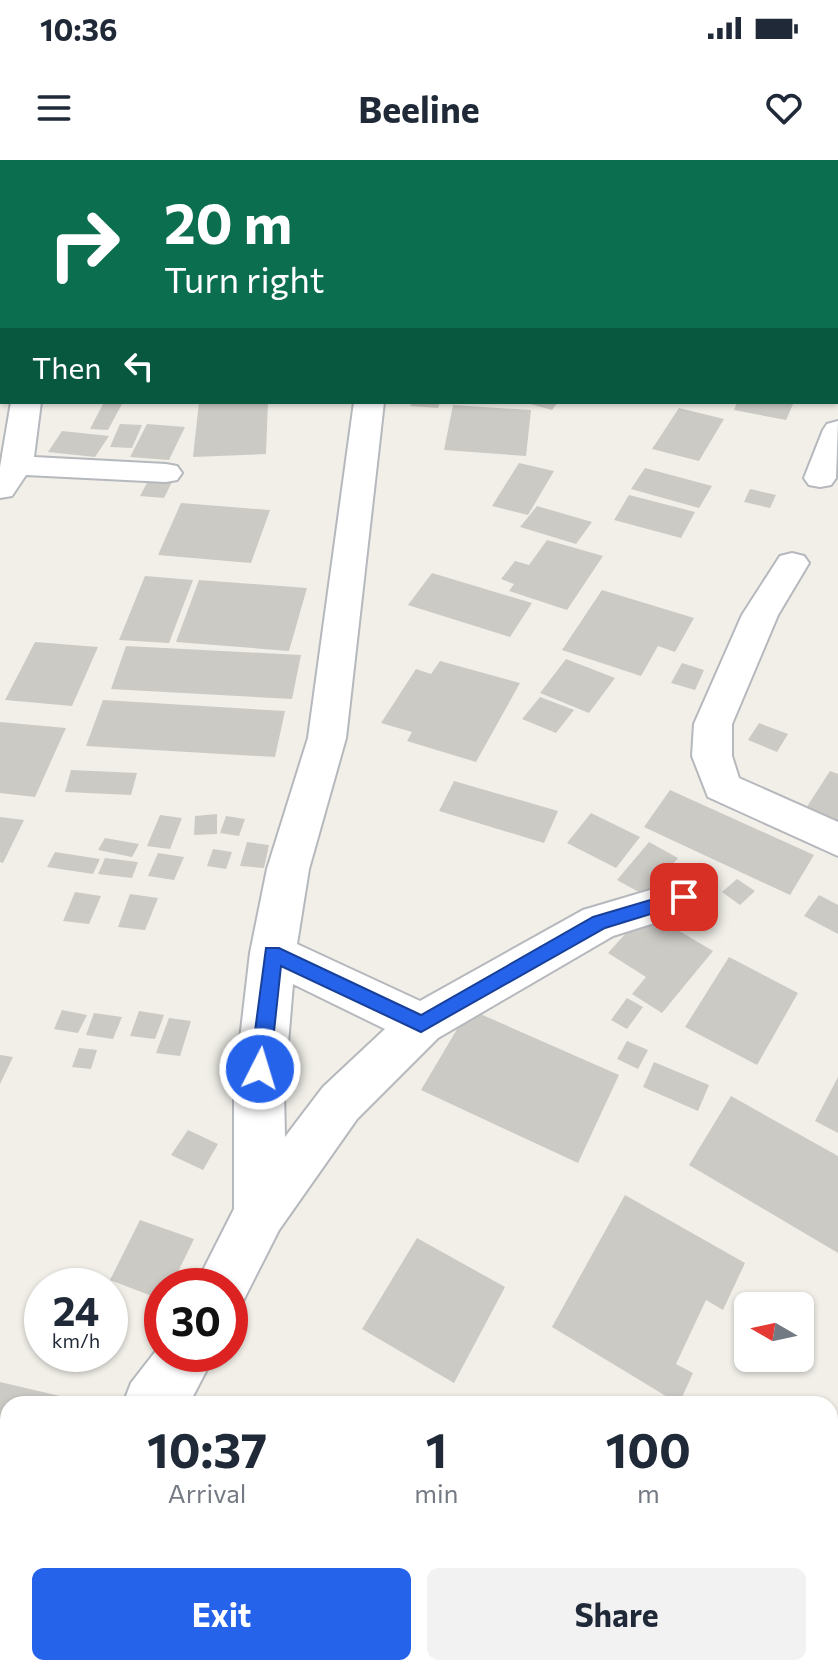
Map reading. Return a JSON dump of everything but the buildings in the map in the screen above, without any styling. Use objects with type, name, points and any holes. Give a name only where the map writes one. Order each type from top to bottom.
[{"type":"street","points":[[26,404],[8,478],[166,473]]},
{"type":"street","points":[[260,1212],[259,1091],[273,953],[288,869],[327,738],[369,404]]},
{"type":"street","points":[[820,478],[838,430]]},
{"type":"street","points":[[792,563],[760,615],[736,666],[713,724],[712,756],[722,787],[838,840]]},
{"type":"street","points":[[231,1268],[260,1212],[340,1103],[421,1024],[599,923],[684,897]]},
{"type":"street","points":[[273,953],[421,1024]]},
{"type":"street","points":[[159,1396],[178,1372]]},
{"type":"route","points":[[260,1069],[273,953],[421,1024],[599,923],[684,897]]}]
